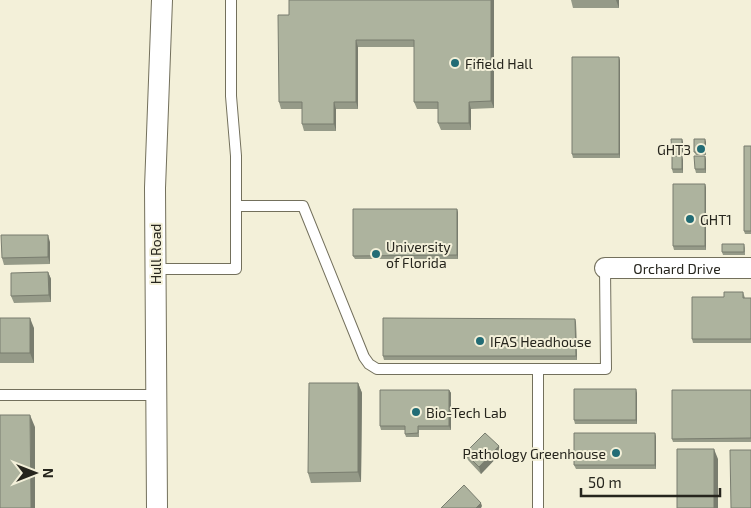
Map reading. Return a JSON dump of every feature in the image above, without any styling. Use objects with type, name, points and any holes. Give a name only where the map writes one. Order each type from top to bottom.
[{"type":"street","name":"Hull Road","points":[[157,508],[155,188],[162,0]]},
{"type":"street","name":"Orchard Drive","points":[[605,268],[751,268]]},
{"type":"lane","points":[[155,269],[236,269],[236,156],[231,96],[231,0]]},
{"type":"lane","points":[[236,206],[303,206],[364,357],[372,367],[381,369],[606,368],[605,268]]},
{"type":"lane","points":[[538,369],[538,508]]},
{"type":"lane","points":[[0,395],[156,395]]},
{"type":"building","name":"Fifield Hall","points":[[289,0],[491,0],[491,101],[469,102],[469,123],[438,123],[438,102],[414,102],[414,40],[356,40],[356,102],[334,102],[334,124],[302,124],[302,102],[279,102],[278,15],[289,15]]},
{"type":"building","points":[[572,57],[619,57],[619,154],[572,154]]},
{"type":"building","points":[[671,139],[682,139],[682,152],[672,152]]},
{"type":"building","name":"GHT3","points":[[694,139],[705,139],[705,152],[694,152]]},
{"type":"building","points":[[744,146],[751,146],[751,231],[744,231]]},
{"type":"building","points":[[672,156],[682,156],[682,169],[672,169]]},
{"type":"building","points":[[694,156],[705,156],[705,169],[695,169]]},
{"type":"building","name":"GHT1","points":[[673,184],[705,184],[705,246],[673,246]]},
{"type":"building","points":[[353,209],[457,209],[457,255],[353,256]]},
{"type":"building","points":[[1,235],[48,235],[48,257],[2,258]]},
{"type":"building","points":[[722,244],[744,244],[744,252],[722,252]]},
{"type":"building","points":[[48,272],[49,295],[11,296],[11,273]]},
{"type":"building","points":[[724,292],[743,292],[743,298],[751,298],[751,339],[692,339],[692,297],[724,297]]},
{"type":"building","points":[[0,318],[30,318],[30,353],[0,353]]},
{"type":"building","name":"IFAS Headhouse","points":[[383,318],[575,319],[576,356],[383,356]]},
{"type":"building","points":[[309,383],[358,383],[358,472],[308,473]]},
{"type":"building","points":[[574,389],[636,389],[636,420],[574,420]]},
{"type":"building","name":"Bio-Tech Lab","points":[[380,390],[449,390],[449,426],[418,426],[418,433],[405,434],[405,426],[380,426]]},
{"type":"building","points":[[672,390],[751,390],[751,438],[672,439]]},
{"type":"building","points":[[0,415],[30,415],[31,508],[0,508]]},
{"type":"building","points":[[485,433],[499,446],[479,467],[465,453]]},
{"type":"building","name":"Pathology Greenhouse","points":[[574,433],[655,433],[655,465],[574,465]]},
{"type":"building","points":[[677,449],[714,449],[714,508],[677,508]]},
{"type":"building","points":[[730,450],[751,450],[751,508],[731,508]]},
{"type":"building","points":[[464,485],[481,503],[476,508],[441,508]]},
{"type":"place","name":"Fifield Hall","points":[[455,63]]},
{"type":"place","name":"GHT3","points":[[701,149]]},
{"type":"place","name":"GHT1","points":[[690,219]]},
{"type":"place","name":"University of Florida","points":[[376,254]]},
{"type":"place","name":"IFAS Headhouse","points":[[480,341]]},
{"type":"place","name":"Bio-Tech Lab","points":[[416,412]]},
{"type":"place","name":"Pathology Greenhouse","points":[[616,453]]}]
